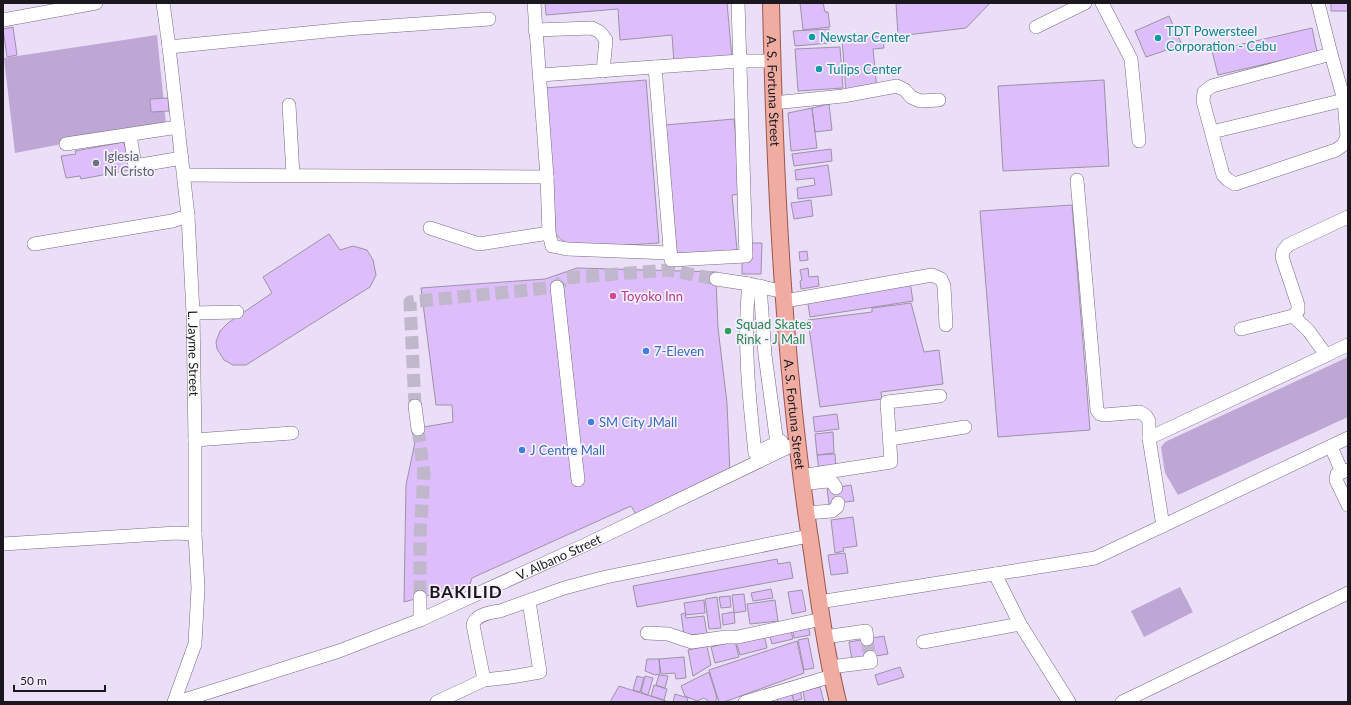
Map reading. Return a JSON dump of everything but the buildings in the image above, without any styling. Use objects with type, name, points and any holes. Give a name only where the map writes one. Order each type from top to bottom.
[{"type":"main road","name":"A. S. Fortuna Street","points":[[771,3],[773,103],[784,296],[797,439],[801,480],[819,602],[831,672],[838,702]]},
{"type":"street","points":[[3,20],[96,3]]},
{"type":"street","name":"L. Jayme Street","points":[[163,3],[188,216],[193,313],[195,534],[198,588],[195,644],[174,702]]},
{"type":"street","points":[[534,3],[547,177],[549,233],[552,246],[567,249],[670,253]]},
{"type":"street","points":[[655,67],[671,260],[746,256],[738,3]]},
{"type":"street","points":[[1036,27],[1084,3]]},
{"type":"street","points":[[1102,3],[1132,59],[1139,141]]},
{"type":"street","points":[[1318,3],[1330,54],[1344,100],[1347,137],[1343,145],[1336,150],[1234,184],[1228,180],[1224,175],[1203,101],[1204,92],[1212,86],[1330,54]]},
{"type":"street","points":[[169,48],[346,29],[489,19]]},
{"type":"street","points":[[535,30],[592,28],[600,32],[606,40],[603,71]]},
{"type":"street","points":[[540,76],[740,61],[772,61]]},
{"type":"street","points":[[773,103],[843,96],[897,86],[905,90],[911,97],[920,101],[939,100]]},
{"type":"street","points":[[1212,132],[1344,100]]},
{"type":"street","points":[[289,105],[294,175]]},
{"type":"street","points":[[66,144],[178,128]]},
{"type":"street","points":[[130,135],[135,166],[182,158]]},
{"type":"street","points":[[184,174],[547,177]]},
{"type":"street","points":[[1077,180],[1097,410],[1104,416],[1140,412],[1146,416],[1149,421],[1149,438],[1163,526]]},
{"type":"street","points":[[34,244],[172,221],[188,216]]},
{"type":"street","points":[[1241,329],[1293,316],[1298,311],[1298,305],[1282,257],[1283,251],[1288,245],[1348,217]]},
{"type":"street","points":[[430,228],[479,244],[549,233]]},
{"type":"street","points":[[716,279],[754,285],[784,296],[932,275],[940,279],[944,286],[946,325]]},
{"type":"street","points":[[754,285],[777,448],[755,453],[750,404],[746,333],[746,312],[754,285]]},
{"type":"street","points":[[557,287],[578,480]]},
{"type":"street","points":[[193,313],[237,312]]},
{"type":"street","points":[[1293,316],[1308,330],[1326,355]]},
{"type":"street","points":[[1149,438],[1348,345]]},
{"type":"street","points":[[801,480],[891,462],[887,402],[940,396]]},
{"type":"street","points":[[415,406],[418,429]]},
{"type":"street","points":[[890,439],[966,427]]},
{"type":"street","points":[[195,440],[292,433]]},
{"type":"street","points":[[819,602],[1095,558],[1348,438]]},
{"type":"street","name":"V. Albano Street","points":[[178,702],[339,651],[420,620],[487,600],[587,544],[797,439]]},
{"type":"street","points":[[1331,446],[1345,471],[1337,474],[1336,480],[1348,505]]},
{"type":"street","points":[[801,480],[828,481],[833,483],[836,488]]},
{"type":"street","points":[[806,513],[832,511],[837,507],[838,503]]},
{"type":"street","points":[[3,544],[176,533],[195,534]]},
{"type":"street","points":[[484,680],[473,625],[487,600],[500,611],[564,588],[606,577],[809,536]]},
{"type":"street","points":[[995,574],[1020,624],[1068,702]]},
{"type":"street","points":[[1122,702],[1348,593]]},
{"type":"street","points":[[420,597],[420,620]]},
{"type":"street","points":[[437,702],[484,680],[540,672],[529,601]]},
{"type":"street","points":[[647,633],[668,634],[692,642],[726,637],[738,637],[822,619]]},
{"type":"street","points":[[923,642],[1020,624]]},
{"type":"street","points":[[825,637],[866,631],[867,638]]},
{"type":"street","points":[[745,702],[831,672],[872,662],[870,656]]},
{"type":"shaded area","points":[[157,35],[166,124],[15,153],[4,58]]},
{"type":"shaded area","points":[[1348,357],[1348,417],[1178,495],[1165,473],[1161,447],[1165,442]]},
{"type":"shaded area","points":[[1180,587],[1193,612],[1144,637],[1131,611]]},
{"type":"tunnel","points":[[415,406],[410,302],[557,287],[565,278],[668,270],[716,279]]},
{"type":"tunnel","points":[[418,429],[424,474],[420,535],[420,597]]},
{"type":"tunnel","points":[[867,639],[870,657]]},
{"type":"place","name":"Newstar Center","points":[[812,37]]},
{"type":"place","name":"TDT Powersteel Corporation - Cebu","points":[[1158,38]]},
{"type":"place","name":"Tulips Center","points":[[819,69]]},
{"type":"place","name":"Iglesia Ni Cristo","points":[[96,163]]},
{"type":"place","name":"Toyoko Inn","points":[[613,296]]},
{"type":"place","name":"Squad Skates Rink - J Mall","points":[[728,331]]},
{"type":"place","name":"7-Eleven","points":[[646,351]]},
{"type":"place","name":"SM City JMall","points":[[591,422]]},
{"type":"place","name":"J Centre Mall","points":[[522,450]]},
{"type":"district","name":"BAKILID","points":[[466,591]]}]
